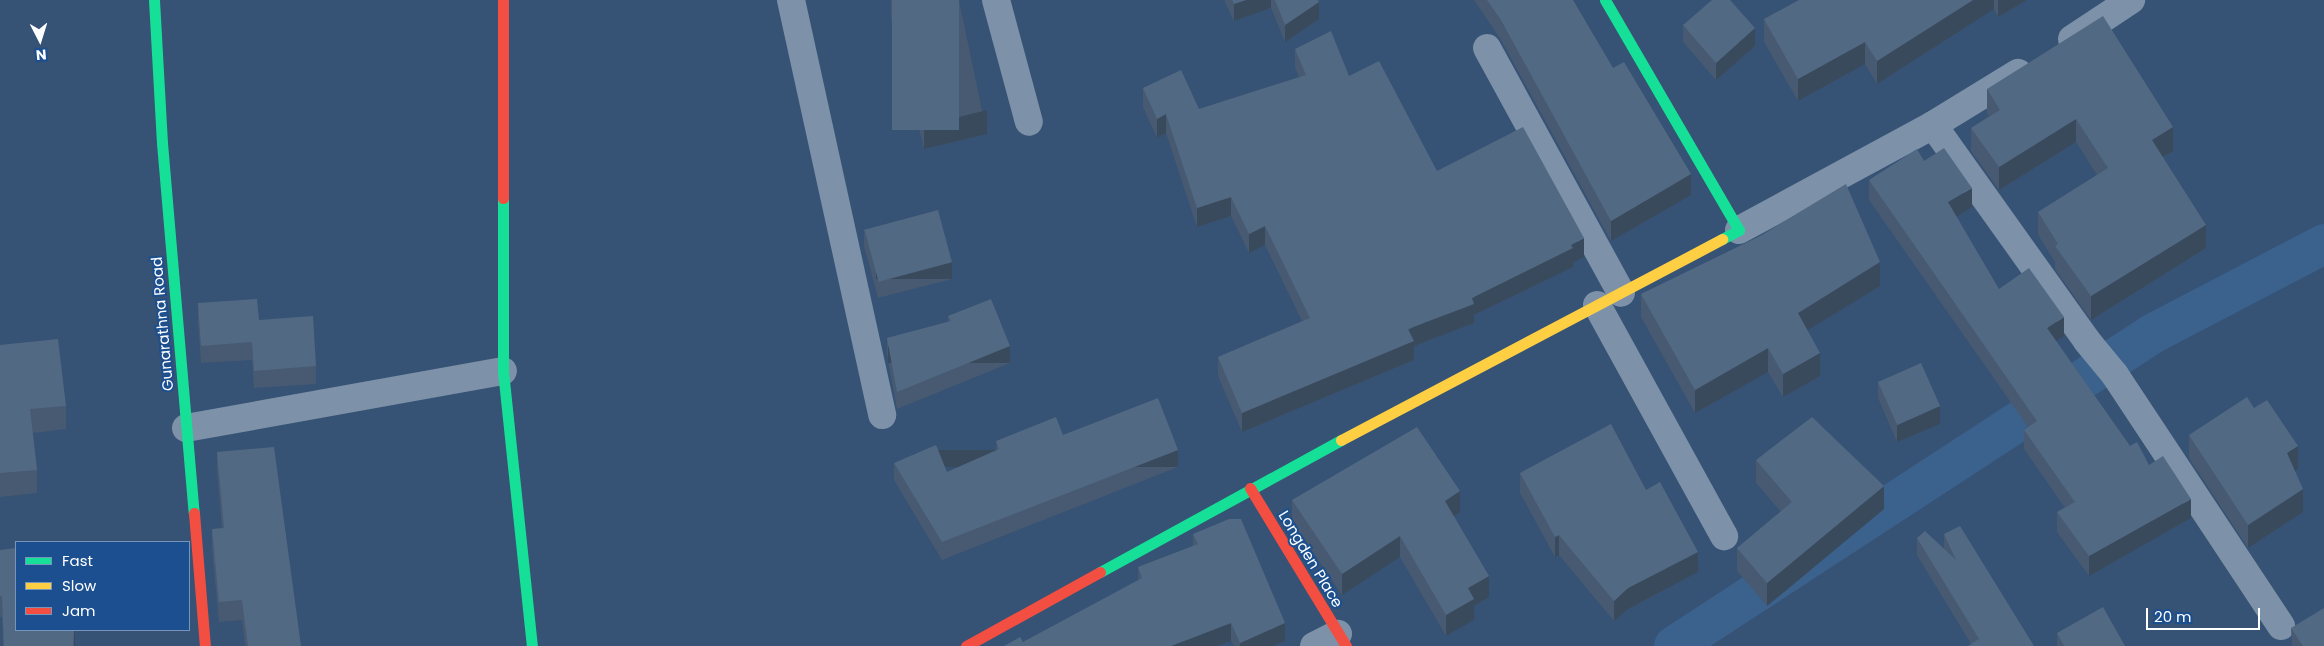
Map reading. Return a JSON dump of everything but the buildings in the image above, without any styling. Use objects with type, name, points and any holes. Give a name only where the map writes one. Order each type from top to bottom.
[{"type":"street","name":"Gunarathna Road","points":[[154,0],[204,646]]},
{"type":"street","points":[[503,0],[503,371],[532,646]]},
{"type":"street","points":[[791,0],[882,414]]},
{"type":"street","points":[[996,0],[1029,122]]},
{"type":"street","points":[[1605,0],[1739,230]]},
{"type":"street","points":[[966,646],[1250,488],[1739,230],[1933,125],[2044,57],[2131,0]]},
{"type":"street","points":[[1486,48],[1724,536]]},
{"type":"street","points":[[1933,125],[2087,341],[2115,375],[2281,626]]},
{"type":"street","points":[[186,428],[503,371]]},
{"type":"street","name":"Longden Place","points":[[1250,488],[1342,640]]},
{"type":"street","points":[[1314,646],[1342,640]]},
{"type":"waterway","points":[[1674,646],[2152,334],[2324,244]]},
{"type":"traffic: fast","points":[[154,0],[162,143],[194,513]]},
{"type":"traffic: fast","points":[[1605,0],[1739,230],[1722,239]]},
{"type":"traffic: fast","points":[[503,198],[503,371],[532,646]]},
{"type":"traffic: fast","points":[[1100,572],[1341,440]]},
{"type":"traffic: slow","points":[[1341,440],[1722,239]]},
{"type":"traffic: jam","points":[[503,0],[503,198]]},
{"type":"traffic: jam","points":[[1250,488],[1346,646]]},
{"type":"traffic: jam","points":[[194,513],[205,646]]},
{"type":"traffic: jam","points":[[966,646],[1100,572]]}]
